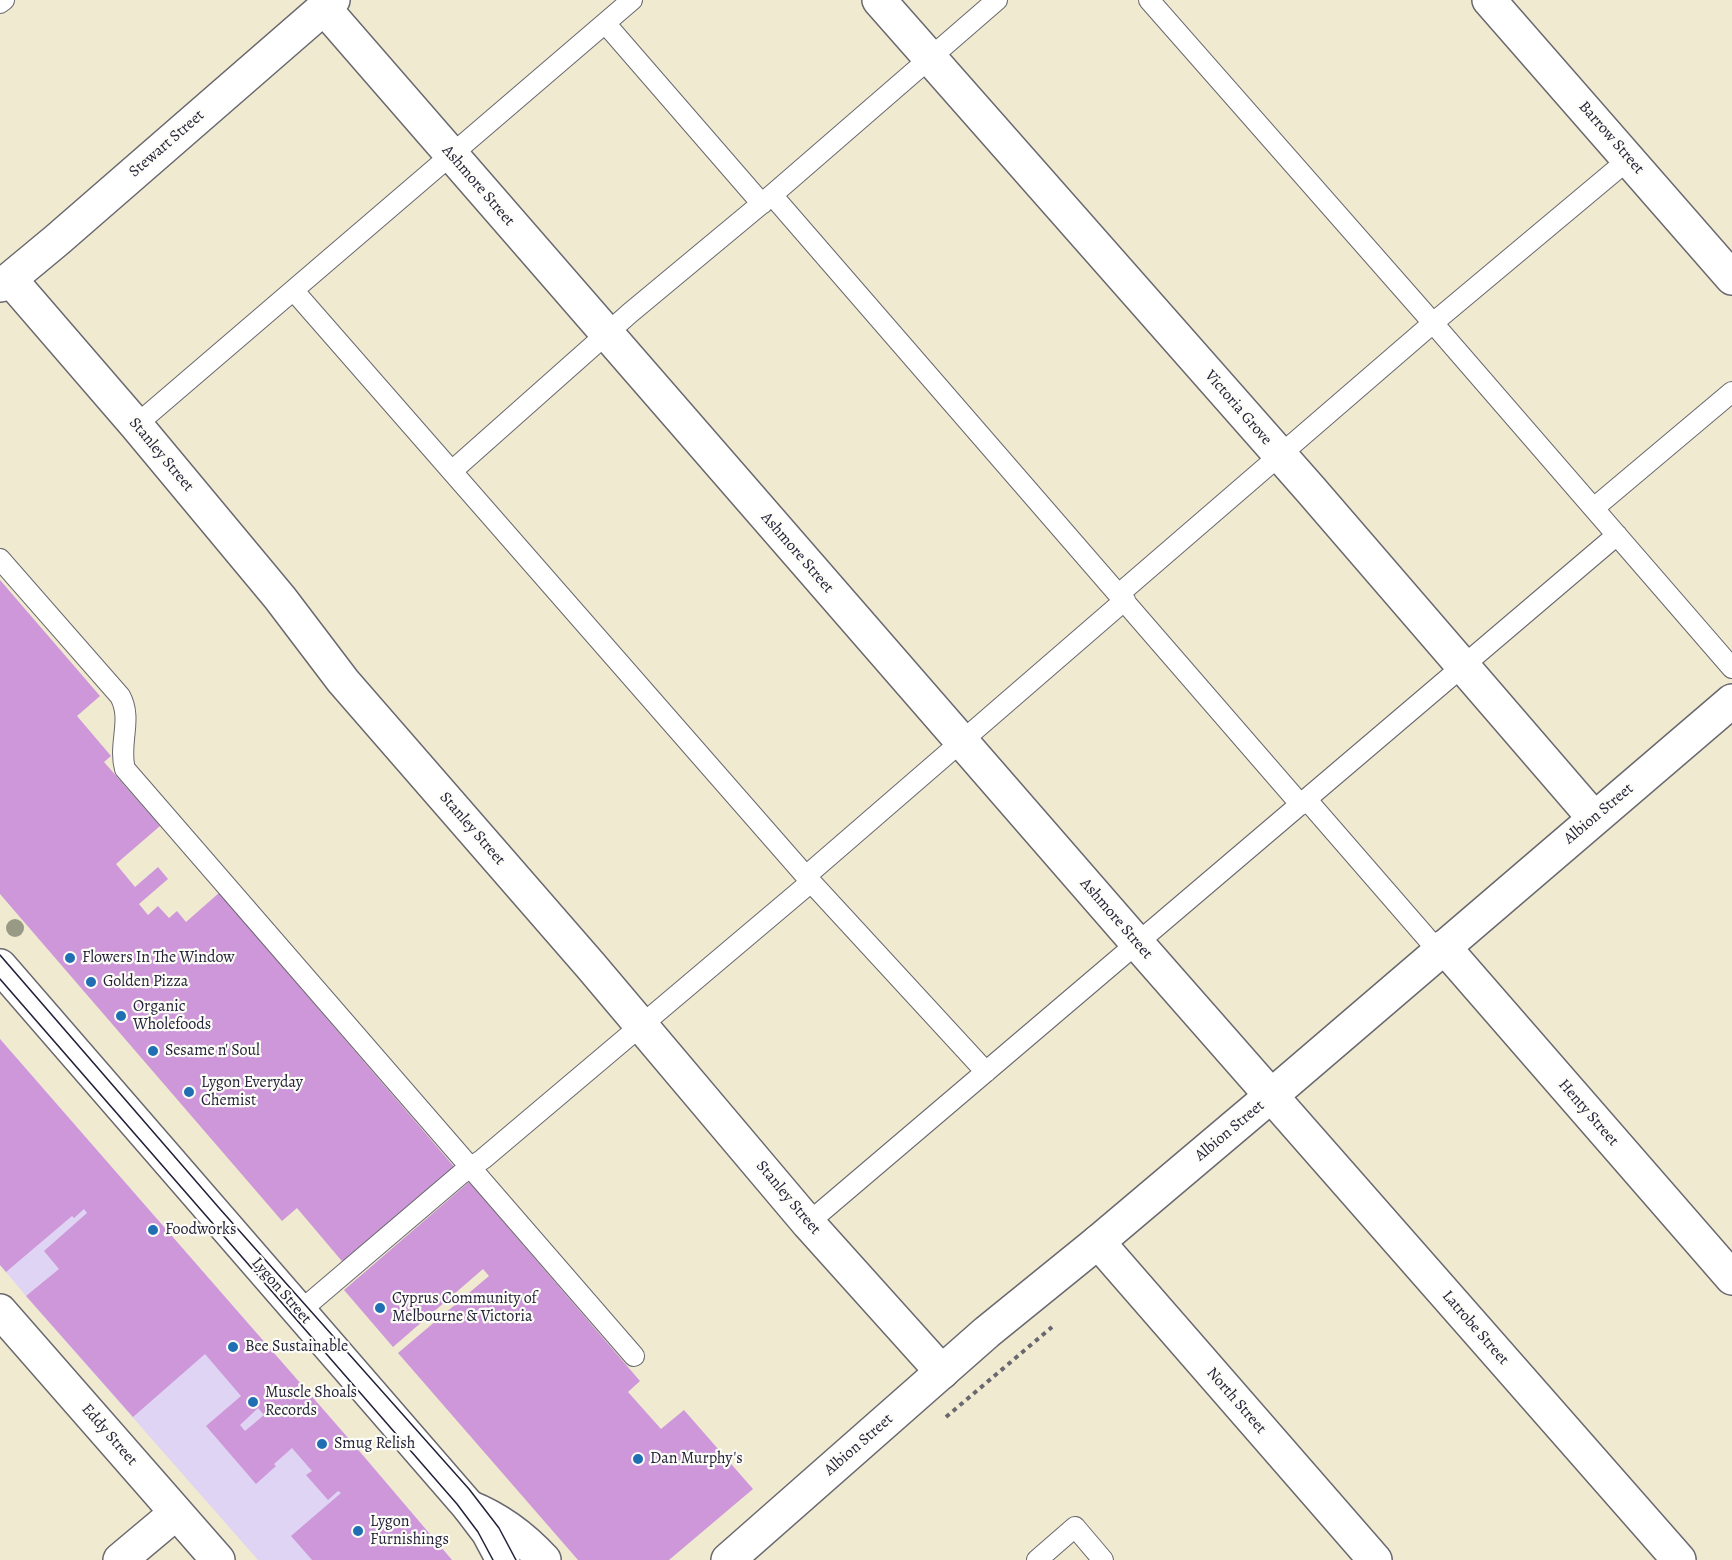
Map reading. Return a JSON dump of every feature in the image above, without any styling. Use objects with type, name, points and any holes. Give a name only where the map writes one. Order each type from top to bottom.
[{"type":"street","name":"Victoria Grove","points":[[879,0],[1280,456],[1593,818]]},
{"type":"street","name":"Barrow Street","points":[[1489,0],[1732,278]]},
{"type":"street","name":"Ashmore Street","points":[[328,4],[452,155],[606,334],[1272,1095]]},
{"type":"street","name":"Stewart Street","points":[[5,282],[328,4]]},
{"type":"street","name":"Stanley Street","points":[[5,282],[136,424],[280,598],[343,681],[641,1024],[808,1223],[942,1372]]},
{"type":"street","name":"Albion Street","points":[[728,1560],[987,1332],[1098,1242],[1593,818],[1731,704]]},
{"type":"street","name":"Henty Street","points":[[1442,949],[1732,1278]]},
{"type":"street","name":"Lygon Street","points":[[0,966],[469,1507],[488,1532],[503,1560]]},
{"type":"street","name":"Latrobe Street","points":[[1272,1095],[1679,1560]]},
{"type":"street","name":"North Street","points":[[1098,1242],[1375,1560]]},
{"type":"street","name":"Eddy Street","points":[[0,1311],[218,1560]]},
{"type":"street","name":"Lygon Street","points":[[469,1507],[500,1521],[517,1533],[544,1560]]},
{"type":"street","points":[[120,1560],[176,1513]]},
{"type":"lane","points":[[0,3],[4,0]]},
{"type":"lane","points":[[136,424],[632,0]]},
{"type":"lane","points":[[452,471],[606,334],[767,199],[997,0]]},
{"type":"lane","points":[[1149,0],[1732,668]]},
{"type":"lane","points":[[605,23],[767,199],[1304,802],[1442,949]]},
{"type":"lane","points":[[299,1312],[641,1024],[808,879],[1280,456],[1433,323],[1629,159]]},
{"type":"lane","points":[[294,291],[808,879],[986,1072]]},
{"type":"lane","points":[[1594,508],[1732,392]]},
{"type":"lane","points":[[808,1223],[1617,535]]},
{"type":"lane","points":[[0,559],[120,696],[127,713],[123,752],[125,769],[634,1356]]},
{"type":"lane","points":[[1037,1560],[1075,1527],[1103,1560]]},
{"type":"shaded area","points":[[0,1039],[452,1560],[258,1560],[26,1296],[0,1265]]},
{"type":"building","points":[[0,580],[100,696],[77,716],[111,756],[104,762],[160,826],[116,864],[135,887],[158,867],[168,879],[139,904],[148,915],[158,906],[169,918],[177,911],[186,922],[219,893],[457,1170],[346,1266],[297,1208],[282,1221],[0,894]]},
{"type":"building","points":[[0,1039],[452,1560],[312,1560],[291,1536],[341,1493],[338,1491],[328,1500],[306,1475],[312,1471],[292,1448],[256,1484],[206,1426],[241,1396],[205,1354],[133,1417],[26,1296],[59,1269],[44,1251],[87,1213],[84,1209],[74,1218],[72,1216],[6,1272],[0,1265]],"holes":[[[258,1408],[264,1415],[245,1431],[240,1425]]]},
{"type":"building","points":[[469,1182],[640,1381],[628,1392],[661,1429],[684,1410],[753,1489],[669,1560],[578,1560],[398,1353],[489,1276],[483,1269],[393,1347],[344,1290]]},
{"type":"tram line","points":[[0,955],[220,1209],[469,1489],[499,1528],[516,1560]]},
{"type":"tram line","points":[[0,979],[457,1504],[478,1532],[493,1560]]},
{"type":"place","name":"Flowers In The Window","points":[[70,958]]},
{"type":"place","name":"Golden Pizza","points":[[91,982]]},
{"type":"place","name":"Organic Wholefoods","points":[[121,1016]]},
{"type":"place","name":"Sesame n' Soul","points":[[153,1051]]},
{"type":"place","name":"Lygon Everyday Chemist","points":[[189,1092]]},
{"type":"place","name":"Foodworks","points":[[153,1230]]},
{"type":"place","name":"Cyprus Community of Melbourne & Victoria","points":[[380,1308]]},
{"type":"place","name":"Bee Sustainable","points":[[233,1347]]},
{"type":"place","name":"Muscle Shoals Records","points":[[253,1402]]},
{"type":"place","name":"Smug Relish","points":[[322,1444]]},
{"type":"place","name":"Dan Murphy's","points":[[638,1459]]},
{"type":"place","name":"Lygon Furnishings","points":[[358,1531]]}]
